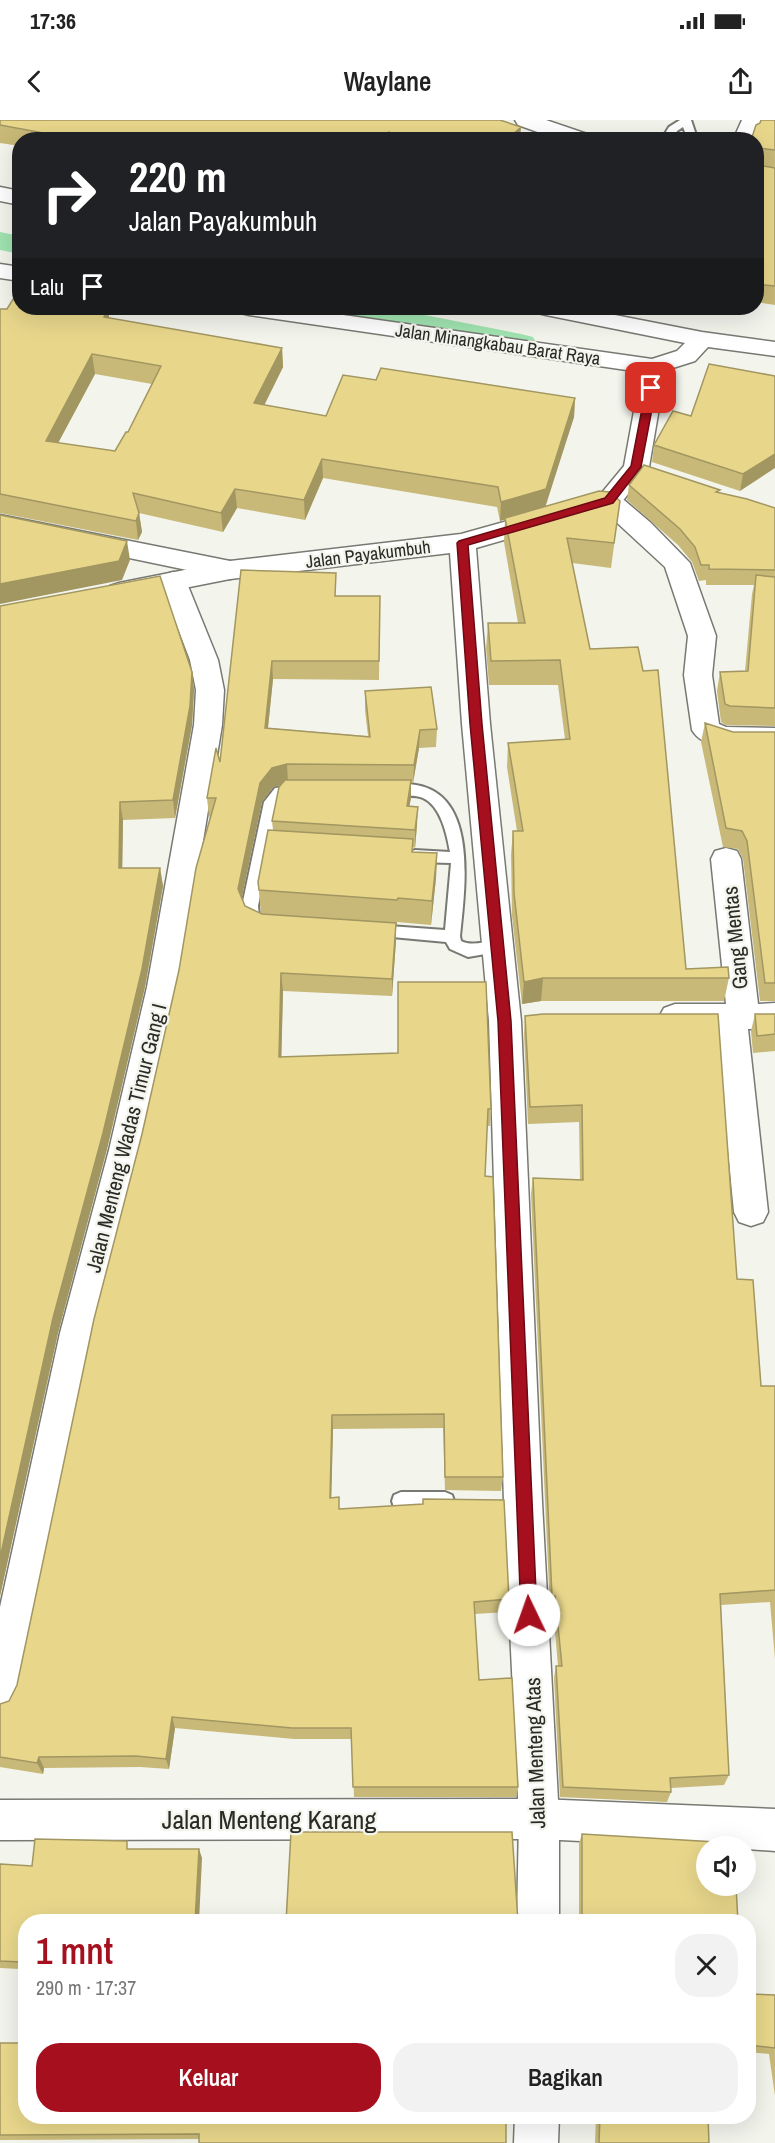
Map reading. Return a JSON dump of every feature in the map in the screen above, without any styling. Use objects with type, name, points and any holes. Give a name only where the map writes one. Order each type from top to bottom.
[{"type":"street","points":[[526,120],[560,132]]},
{"type":"street","name":"Jalan Minangkabau Barat Raya","points":[[297,315],[654,367],[686,356],[702,339]]},
{"type":"street","points":[[581,315],[702,339],[775,349]]},
{"type":"street","points":[[654,367],[648,410],[646,470],[609,501],[642,528],[676,563],[702,636],[698,675],[706,730],[723,736],[775,738]]},
{"type":"street","name":"Jalan Payakumbuh","points":[[230,570],[462,543],[609,501]]},
{"type":"street","points":[[0,523],[230,570]]},
{"type":"street","name":"Jalan Menteng Atas","points":[[462,543],[476,724],[498,947],[518,1019],[513,1502],[539,1819],[538,1914]]},
{"type":"street","points":[[92,597],[230,570]]},
{"type":"street","name":"Jalan Menteng Wadas Timur Gang I","points":[[0,1695],[78,1333],[126,1150],[163,987],[208,725],[210,690],[204,660],[173,581]]},
{"type":"street","name":"Gang Mentas","points":[[726,859],[736,963],[750,1017],[737,1063],[752,1212]]},
{"type":"street","points":[[647,1017],[750,1017]]},
{"type":"street","name":"Jalan Menteng Karang","points":[[0,1820],[539,1819],[775,1830]]},
{"type":"street","points":[[536,2143],[537,2124]]},
{"type":"lane","points":[[671,132],[686,121]]},
{"type":"lane","points":[[276,925],[255,922],[251,916],[250,906],[270,846],[272,802],[280,792],[312,790]]},
{"type":"lane","points":[[370,790],[417,790],[437,800],[444,811],[458,858],[452,936],[456,945],[468,951],[498,947]]},
{"type":"lane","points":[[401,855],[458,858]]},
{"type":"lane","points":[[358,930],[452,936]]},
{"type":"lane","points":[[401,1501],[458,1501]]},
{"type":"building","points":[[0,120],[500,120],[521,127],[516,132],[38,132],[0,125]]},
{"type":"building","points":[[761,120],[775,120],[775,150],[764,149],[764,132],[754,132],[756,125]]},
{"type":"building","points":[[764,166],[775,168],[775,286],[764,285]]},
{"type":"building","points":[[12,301],[12,315],[105,315],[104,317],[282,348],[254,403],[326,416],[343,375],[376,380],[381,368],[575,398],[546,489],[501,502],[498,487],[322,459],[304,500],[235,489],[221,513],[133,493],[139,513],[136,521],[0,494],[0,309],[7,309]],"holes":[[[92,354],[161,366],[128,432],[115,451],[46,441]]]},
{"type":"building","points":[[709,364],[775,376],[775,454],[743,474],[654,445],[673,411],[691,416]]},
{"type":"building","points":[[644,465],[720,490],[716,492],[775,508],[775,570],[709,569],[709,565],[701,565],[695,547],[680,529],[629,485]]},
{"type":"building","points":[[599,491],[610,492],[620,501],[614,543],[567,538],[590,649],[638,647],[643,671],[658,670],[686,969],[728,967],[729,978],[543,978],[524,982],[514,893],[513,831],[523,831],[508,743],[570,739],[560,660],[491,661],[488,623],[525,623],[505,518]]},
{"type":"building","points":[[0,515],[127,541],[119,561],[0,584]]},
{"type":"building","points":[[241,570],[336,573],[335,596],[380,596],[379,661],[272,661],[265,728],[370,737],[365,691],[431,687],[437,729],[420,730],[414,765],[287,764],[272,768],[260,783],[238,889],[245,906],[262,914],[396,923],[392,979],[281,973],[279,1057],[398,1053],[398,982],[486,982],[491,1109],[488,1109],[485,1176],[493,1177],[503,1477],[445,1477],[444,1414],[332,1415],[330,1498],[339,1497],[339,1509],[423,1504],[423,1499],[504,1500],[509,1599],[474,1602],[479,1680],[512,1678],[518,1787],[353,1787],[351,1728],[292,1728],[172,1717],[166,1759],[136,1756],[39,1757],[37,1763],[0,1757],[0,1704],[9,1701],[17,1685],[94,1319],[142,1134],[179,970],[196,868],[216,798],[207,798],[216,748],[220,762]]},
{"type":"building","points":[[756,575],[775,577],[775,708],[725,704],[720,672],[748,671]]},
{"type":"building","points":[[160,576],[192,672],[190,706],[173,800],[120,802],[119,868],[160,868],[142,969],[103,1133],[53,1318],[0,1558],[0,606]]},
{"type":"building","points":[[705,723],[733,732],[775,732],[775,983],[765,983],[747,841],[742,831],[726,828]]},
{"type":"building","points":[[285,780],[411,780],[407,806],[418,807],[415,830],[272,821],[279,787]]},
{"type":"building","points":[[268,830],[413,839],[412,852],[437,853],[432,901],[259,890],[258,882]]},
{"type":"building","points":[[543,1014],[718,1014],[737,1279],[753,1280],[761,1386],[775,1386],[775,1590],[720,1594],[729,1775],[670,1778],[671,1792],[563,1787],[556,1666],[562,1666],[555,1596],[552,1596],[533,1178],[583,1180],[582,1105],[530,1107],[525,1016]]},
{"type":"building","points":[[755,1014],[775,1014],[775,1034],[757,1036]]},
{"type":"building","points":[[291,1832],[512,1832],[517,1914],[286,1914]]},
{"type":"building","points":[[582,1834],[696,1841],[696,1896],[737,1896],[738,1914],[582,1914]]},
{"type":"building","points":[[35,1839],[127,1841],[127,1849],[199,1849],[195,1914],[18,1914],[18,1962],[0,1961],[0,1864],[32,1866]]},
{"type":"building","points":[[756,1994],[775,1995],[775,2048],[756,2046]]},
{"type":"building","points":[[0,2043],[18,2043],[18,2124],[506,2124],[506,2143],[199,2143],[199,2134],[0,2135]]},
{"type":"building","points":[[600,2124],[708,2124],[709,2143],[599,2143]]},
{"type":"waterway","points":[[0,241],[12,243]]},
{"type":"waterway","points":[[378,315],[521,344]]},
{"type":"route","points":[[529,1615],[505,1021],[476,724],[462,543],[609,501],[636,467],[651,388]]}]
